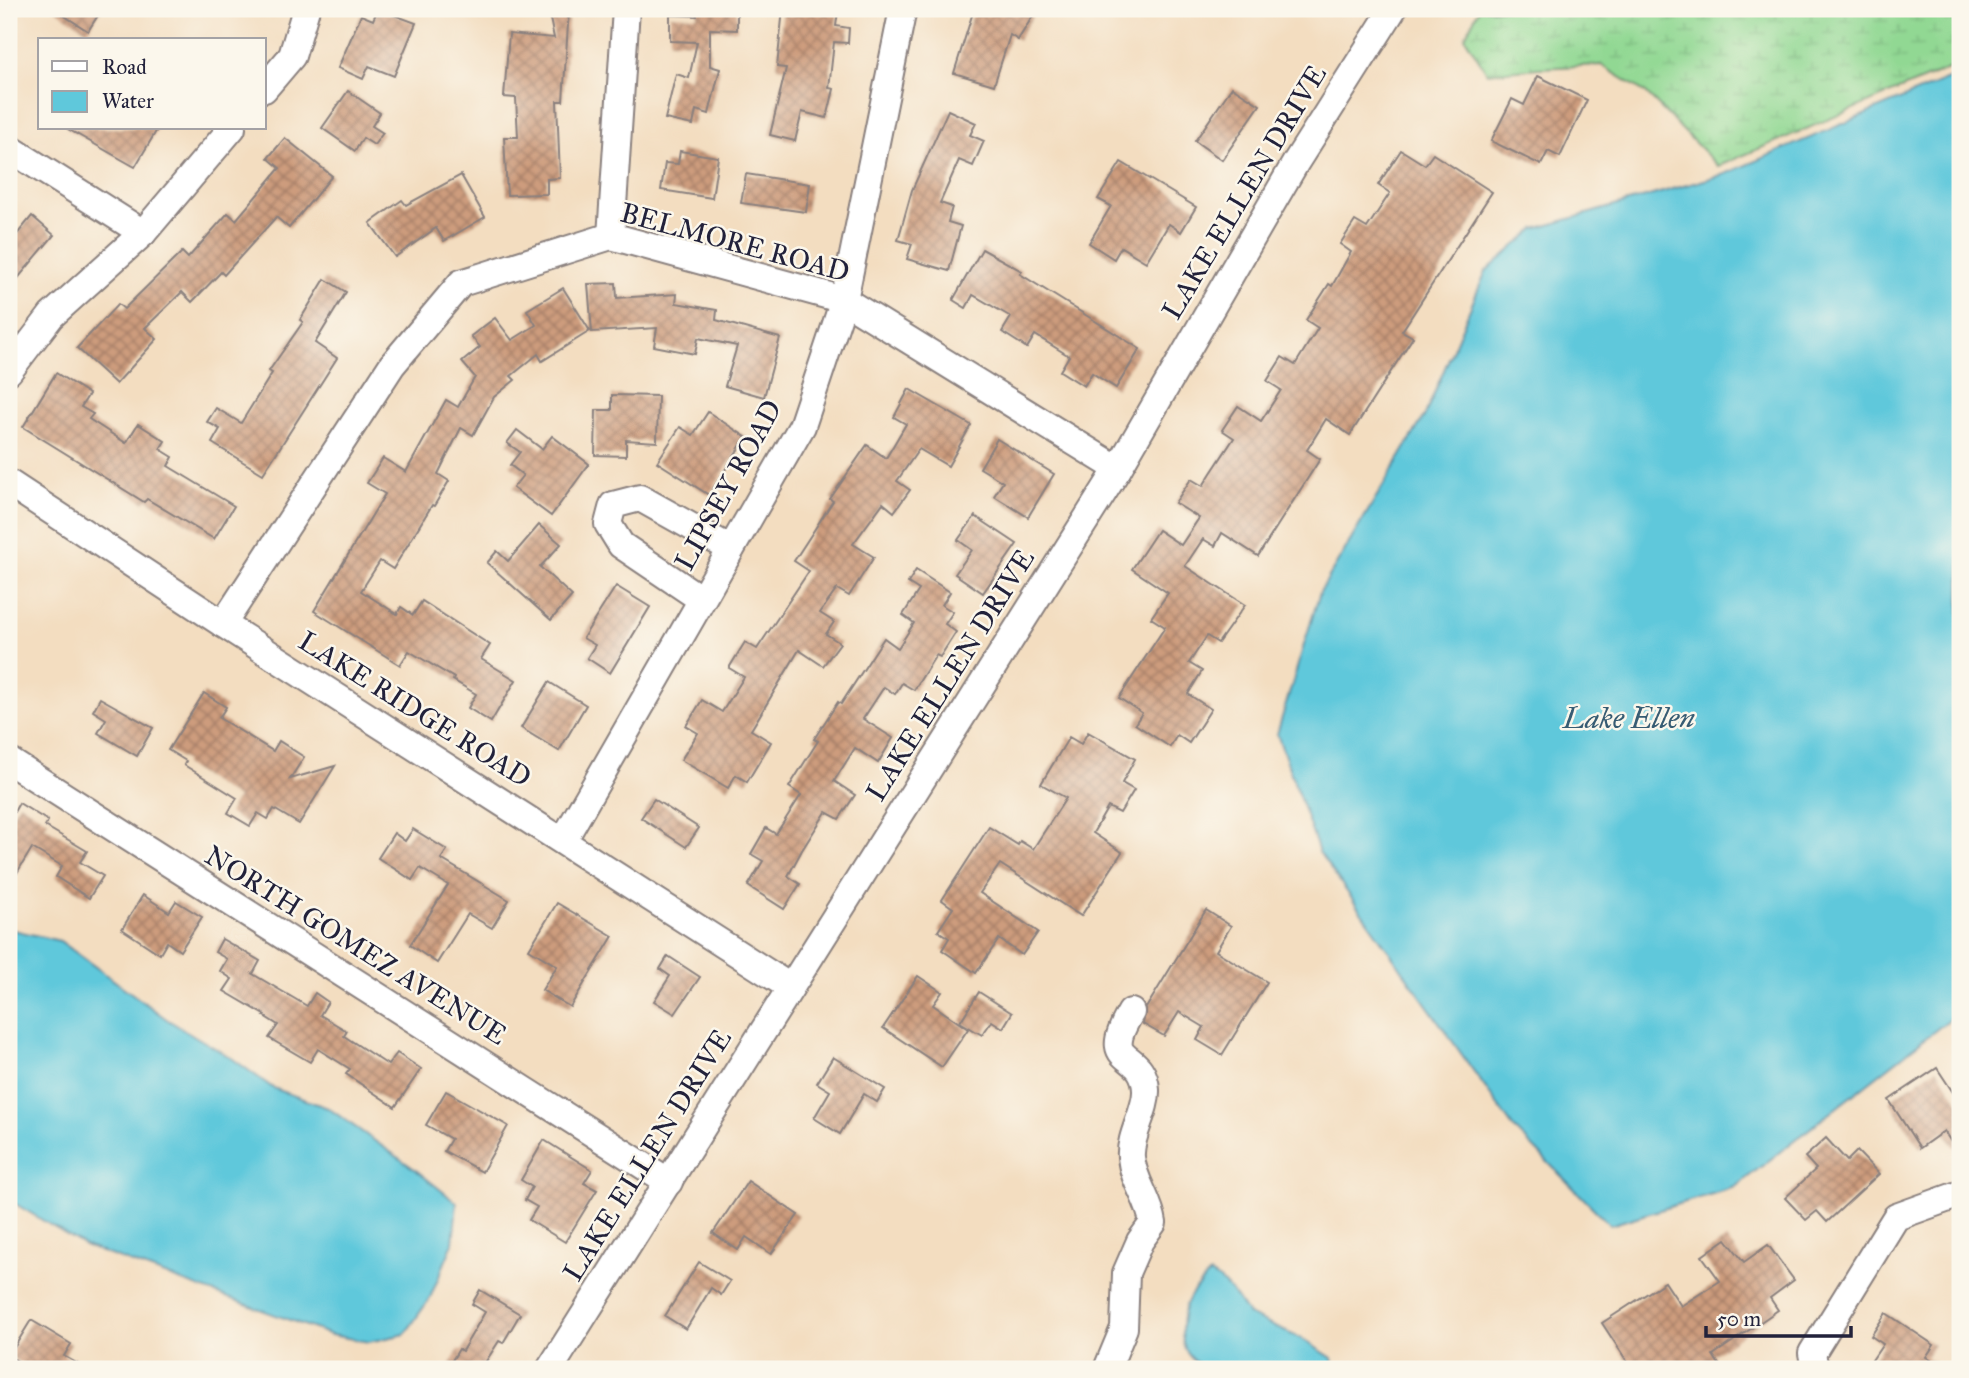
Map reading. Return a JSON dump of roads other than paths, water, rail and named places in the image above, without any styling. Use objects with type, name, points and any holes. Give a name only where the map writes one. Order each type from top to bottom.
[{"type":"street","points":[[266,87],[292,56],[306,9]]},
{"type":"street","points":[[611,236],[626,9]]},
{"type":"street","name":"LIPSEY ROAD","points":[[563,841],[802,426],[844,300],[902,9]]},
{"type":"street","name":"LAKE ELLEN DRIVE","points":[[550,1369],[1118,468],[1296,162],[1393,9]]},
{"type":"street","points":[[9,371],[51,316],[143,233],[230,130]]},
{"type":"street","points":[[9,148],[143,233]]},
{"type":"street","name":"BELMORE ROAD","points":[[223,624],[392,365],[461,283],[611,236],[844,300],[1118,468]]},
{"type":"street","name":"LAKE RIDGE ROAD","points":[[9,483],[223,624],[790,987]]},
{"type":"street","points":[[701,599],[621,545],[608,524],[613,505],[640,498],[731,549]]},
{"type":"street","name":"NORTH GOMEZ AVENUE","points":[[9,761],[669,1182]]},
{"type":"street","points":[[1107,1369],[1124,1328],[1126,1273],[1140,1241],[1153,1223],[1130,1154],[1147,1090],[1141,1069],[1120,1051],[1118,1042],[1119,1032],[1131,1012]]},
{"type":"street","points":[[1815,1369],[1812,1353],[1896,1217],[1960,1194]]},
{"type":"water","name":"Lake Ellen","points":[[1960,74],[1960,1011],[1735,1187],[1610,1225],[1513,1127],[1319,852],[1277,734],[1320,592],[1425,415],[1486,271],[1535,229],[1725,174]]},
{"type":"water","points":[[9,929],[60,941],[168,1020],[233,1059],[273,1088],[328,1108],[416,1170],[457,1203],[453,1243],[430,1298],[405,1334],[369,1342],[331,1335],[85,1246],[9,1200]]},
{"type":"water","points":[[1210,1274],[1236,1297],[1248,1315],[1302,1339],[1332,1358],[1335,1369],[1212,1369],[1194,1361],[1183,1343],[1184,1312],[1193,1292]]}]
